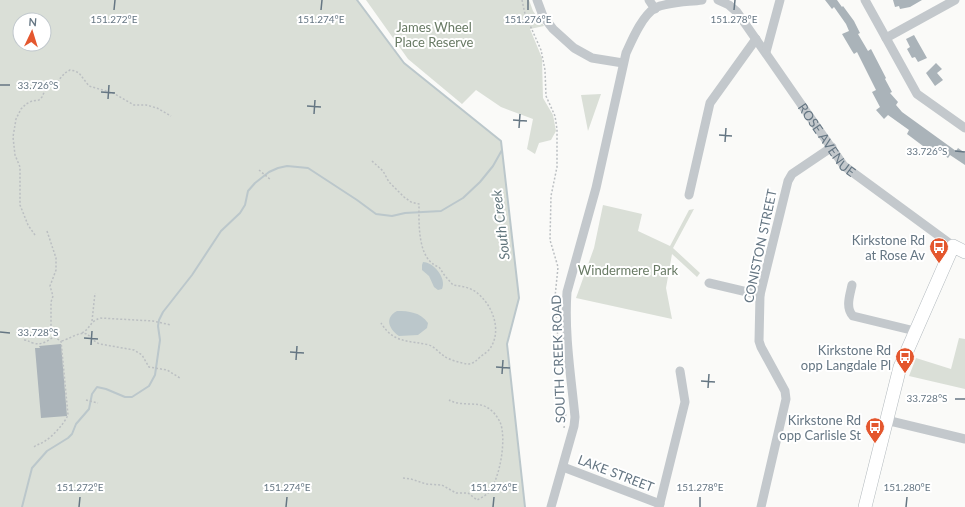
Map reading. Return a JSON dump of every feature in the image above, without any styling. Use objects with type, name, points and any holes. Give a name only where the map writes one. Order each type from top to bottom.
[{"type":"street","points":[[537,0],[543,16],[553,29],[574,48],[592,58],[623,63],[626,52],[634,36],[655,8],[702,0]]},
{"type":"street","points":[[649,0],[655,8]]},
{"type":"street","name":"ROSE AVENUE","points":[[719,0],[729,5],[737,12],[844,166],[953,246],[965,252]]},
{"type":"street","points":[[766,52],[780,0]]},
{"type":"street","points":[[865,0],[917,94],[965,128]]},
{"type":"street","points":[[886,38],[955,0]]},
{"type":"street","points":[[689,195],[710,103],[756,39]]},
{"type":"street","name":"SOUTH CREEK ROAD","points":[[551,507],[574,426],[575,417],[568,342],[566,305],[567,292],[596,188],[623,63]]},
{"type":"street","name":"CONISTON STREET","points":[[761,507],[786,399],[785,391],[759,341],[760,295],[788,181],[792,174],[832,147]]},
{"type":"street","points":[[865,507],[900,367],[953,246]]},
{"type":"street","points":[[709,283],[760,295]]},
{"type":"street","points":[[852,285],[848,309],[853,316],[915,331]]},
{"type":"street","points":[[660,505],[685,402],[680,371]]},
{"type":"street","points":[[886,420],[965,440]]},
{"type":"street","name":"LAKE STREET","points":[[563,467],[660,505]]},
{"type":"path","points":[[522,0],[525,14],[541,50],[546,96],[555,116],[557,129],[557,167],[551,196],[550,240],[558,267],[555,297],[561,367]]},
{"type":"path","points":[[35,235],[28,225],[20,206],[20,167],[15,155],[13,137],[16,119],[21,109],[26,104],[32,100],[39,100],[46,88],[70,70],[75,70],[89,86],[113,93],[134,105],[146,105],[157,108],[171,116]]},
{"type":"path","points":[[372,161],[383,171],[389,182],[404,197],[410,202],[418,204],[423,250],[426,258],[435,266],[439,267],[453,285],[464,286],[476,292],[492,312],[496,326],[495,338],[491,348],[475,362],[466,364],[450,360],[430,345],[404,342],[395,338],[385,330],[381,324]]},
{"type":"path","points":[[259,170],[272,180]]},
{"type":"path","points":[[47,231],[56,258],[56,270],[50,286],[53,296],[51,302],[52,329],[54,337],[61,341]]},
{"type":"path","points":[[61,341],[86,330],[92,321],[95,293]]},
{"type":"path","points":[[92,321],[100,318],[153,321],[171,325]]},
{"type":"path","points":[[81,333],[87,335],[95,342],[100,344],[134,350],[144,359],[149,368],[171,371],[180,378]]},
{"type":"path","points":[[24,340],[29,340],[32,343],[42,343],[47,342],[54,337]]},
{"type":"path","points":[[34,447],[37,444],[44,443],[68,415],[61,341]]},
{"type":"path","points":[[86,400],[98,403]]},
{"type":"path","points":[[403,478],[426,484],[442,485],[456,492],[468,493],[477,500],[487,494],[491,489],[497,476],[500,462],[502,442],[500,423],[496,416],[485,406],[457,404],[449,400]]},
{"type":"path","points":[[562,434],[566,412]]},
{"type":"green space","points":[[0,0],[357,0],[404,63],[501,141],[519,298],[507,344],[525,507],[0,507]]},
{"type":"green space","name":"James Wheel Place Reserve","points":[[366,0],[529,0],[533,11],[544,26],[530,29],[542,58],[543,98],[553,115],[556,131],[551,140],[539,143],[535,154],[527,149],[533,119],[501,107],[476,90],[462,104],[408,59]]},
{"type":"green space","points":[[601,94],[588,131],[581,95]]},
{"type":"green space","name":"Windermere Park","points":[[603,205],[642,214],[638,231],[670,246],[689,210],[694,209],[673,248],[700,273],[697,277],[672,254],[666,288],[672,319],[576,298],[594,248]]},
{"type":"green space","points":[[959,338],[965,339],[965,389],[909,376],[916,358],[951,369]]},
{"type":"shaded area","points":[[423,262],[435,268],[441,276],[443,281],[442,289],[438,290],[434,287],[429,276],[422,270]]},
{"type":"shaded area","points":[[397,311],[418,314],[428,323],[427,328],[418,335],[399,336],[389,324],[390,317]]},
{"type":"building","points":[[825,0],[837,0],[854,21],[860,33],[858,34],[868,51],[871,49],[886,78],[885,79],[892,92],[890,93],[898,102],[896,105],[902,112],[956,151],[958,148],[965,153],[965,165],[950,155],[948,158],[934,148],[931,152],[907,134],[909,130],[888,115],[884,119],[876,110],[880,107],[872,92],[876,90],[857,52],[854,54],[842,34],[849,31],[846,24],[834,7],[832,9]]},
{"type":"building","points":[[893,0],[922,0],[910,7],[900,9],[899,6],[895,7]]},
{"type":"building","points":[[914,35],[927,58],[918,62],[915,57],[912,58],[907,49],[910,47],[906,39]]},
{"type":"building","points":[[936,63],[942,69],[937,73],[943,80],[935,86],[926,73]]},
{"type":"building","points":[[61,344],[67,416],[41,418],[35,348],[40,348],[39,346]]},
{"type":"waterway","name":"South Creek","points":[[357,0],[404,63],[501,141],[519,298],[507,344],[525,507]]},
{"type":"waterway","points":[[22,507],[32,468],[47,451],[72,434],[76,424],[89,409],[92,394],[97,387],[125,397],[132,397],[149,386],[155,375],[160,340],[158,326],[163,312],[192,275],[221,231],[240,213],[245,205],[248,191],[255,183],[269,172],[287,166],[308,168],[376,214],[392,216],[405,213],[441,211],[463,198],[480,182],[493,166],[502,150]]},
{"type":"place","name":"Kirkstone Rd at Rose Av","points":[[939,264]]},
{"type":"place","name":"Kirkstone Rd opp Langdale Pl","points":[[905,374]]},
{"type":"place","name":"Kirkstone Rd opp Carlisle St","points":[[875,444]]}]
